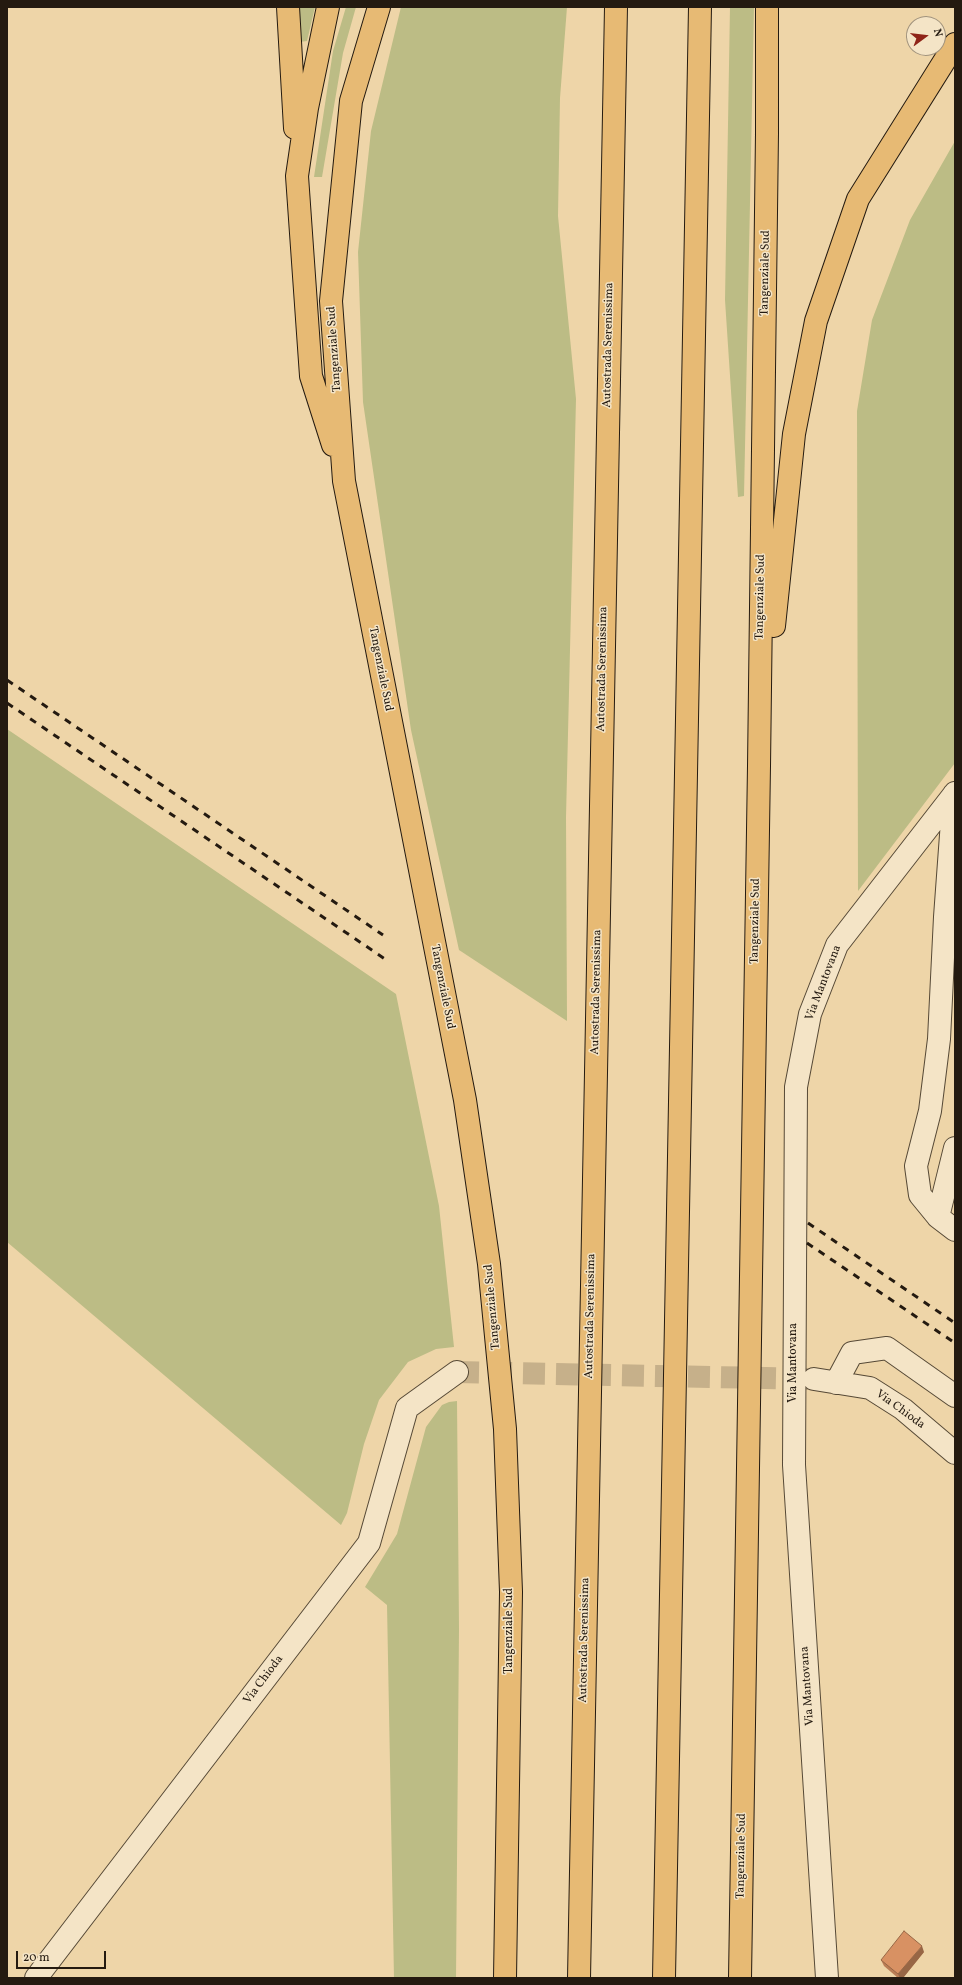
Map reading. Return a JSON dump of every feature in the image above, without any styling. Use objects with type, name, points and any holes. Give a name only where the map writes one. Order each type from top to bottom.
[{"type":"highway","points":[[288,7],[297,176],[311,376],[344,481]]},
{"type":"highway","points":[[297,176],[307,108],[328,7]]},
{"type":"highway","name":"Tangenziale Sud","points":[[379,7],[351,101],[331,301],[344,481],[464,1100],[489,1264],[504,1429],[511,1592],[505,1978]]},
{"type":"highway","name":"Autostrada Serenissima","points":[[579,1978],[616,7]]},
{"type":"highway","points":[[664,1978],[700,7]]},
{"type":"highway","name":"Tangenziale Sud","points":[[740,1978],[759,766],[767,133],[767,7]]},
{"type":"highway","points":[[759,766],[794,434],[816,321],[858,199],[955,44]]},
{"type":"street","points":[[947,1224],[920,1195],[916,1166],[930,1110],[939,1039],[945,917],[954,794]]},
{"type":"street","name":"Via Mantovana","points":[[827,1978],[794,1465],[796,1087],[810,1014],[837,945],[954,794]]},
{"type":"street","points":[[947,1224],[955,1148]]},
{"type":"street","points":[[836,1383],[852,1352],[887,1348],[955,1396]]},
{"type":"street","name":"Via Chioda","points":[[36,1978],[369,1543],[407,1408],[457,1372]]},
{"type":"street","name":"Via Chioda","points":[[814,1380],[870,1388],[902,1409],[955,1454]]},
{"type":"green space","points":[[299,7],[315,7],[307,41],[300,42]]},
{"type":"green space","points":[[346,7],[356,7],[343,53],[322,177],[314,177],[333,51]]},
{"type":"green space","points":[[401,7],[567,7],[560,98],[558,216],[576,399],[566,817],[567,1021],[459,950],[411,730],[363,402],[358,252],[371,131]]},
{"type":"green space","points":[[730,7],[754,7],[744,496],[738,497],[725,300]]},
{"type":"green space","points":[[955,141],[955,763],[858,891],[857,411],[872,320],[910,220]]},
{"type":"green space","points":[[7,729],[396,994],[439,1206],[454,1347],[436,1349],[408,1362],[379,1400],[364,1444],[347,1513],[341,1525],[7,1242]]},
{"type":"green space","points":[[457,1401],[459,1629],[456,1978],[394,1978],[387,1605],[365,1587],[397,1534],[426,1427],[442,1405]]},
{"type":"building","points":[[904,1931],[922,1946],[898,1974],[881,1960]]},
{"type":"tunnel","points":[[457,1372],[813,1379]]},
{"type":"railway","points":[[7,680],[383,935]]},
{"type":"railway","points":[[7,703],[385,959]]},
{"type":"railway","points":[[808,1223],[955,1323]]},
{"type":"railway","points":[[807,1243],[955,1343]]}]
